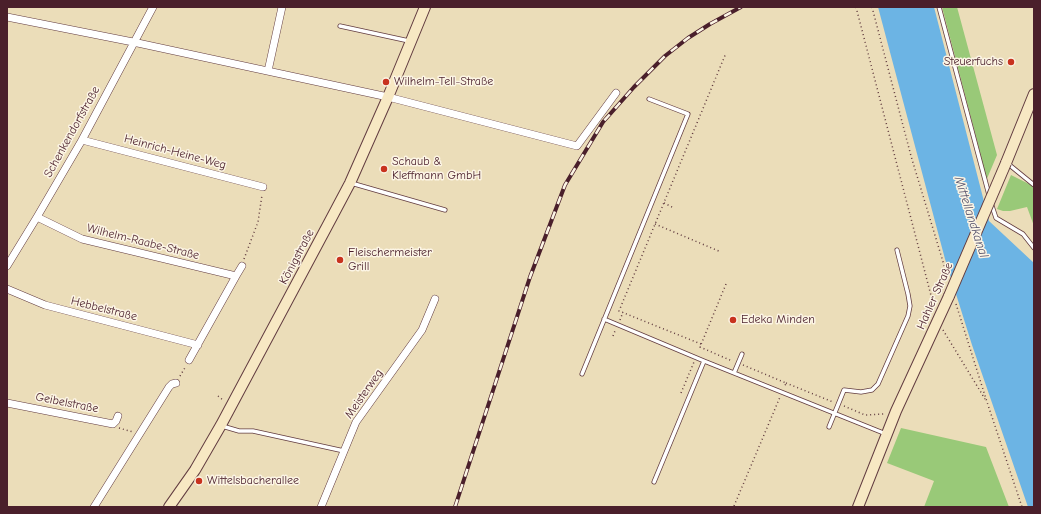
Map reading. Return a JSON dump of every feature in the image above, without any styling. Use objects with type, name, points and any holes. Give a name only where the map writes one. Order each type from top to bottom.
[{"type":"main road","name":"Königstraße","points":[[169,507],[195,470],[221,425],[264,348],[350,183],[388,97],[425,7]]},
{"type":"main road","name":"Hahler Straße","points":[[858,507],[896,412],[938,321],[952,298],[1034,94]]},
{"type":"street","name":"Schenkendorfstraße","points":[[7,266],[38,217],[82,140],[153,7]]},
{"type":"street","points":[[268,71],[282,7]]},
{"type":"street","points":[[7,17],[133,42],[388,97],[577,146],[616,93]]},
{"type":"street","name":"Heinrich-Heine-Weg","points":[[82,140],[263,187]]},
{"type":"street","name":"Wilhelm-Raabe-Straße","points":[[38,217],[82,239],[236,276]]},
{"type":"street","points":[[189,360],[242,266]]},
{"type":"street","name":"Hebbelstraße","points":[[7,289],[45,305],[198,345]]},
{"type":"street","name":"Meisterweg","points":[[321,507],[356,422],[422,330],[435,299]]},
{"type":"street","points":[[94,507],[169,387],[176,383]]},
{"type":"street","name":"Geibelstraße","points":[[7,403],[113,424],[118,416]]},
{"type":"lane","points":[[939,7],[984,182],[996,218],[1024,234],[1034,248]]},
{"type":"lane","points":[[340,26],[411,42]]},
{"type":"lane","points":[[582,374],[688,114],[649,99]]},
{"type":"lane","points":[[1006,163],[1034,185]]},
{"type":"lane","points":[[350,183],[445,210]]},
{"type":"lane","points":[[829,427],[844,390],[861,392],[872,390],[878,384],[908,316],[910,306],[908,294],[897,250]]},
{"type":"lane","points":[[604,319],[704,362],[887,434]]},
{"type":"lane","points":[[734,373],[742,354]]},
{"type":"lane","points":[[654,482],[704,362]]},
{"type":"lane","points":[[221,425],[240,431],[253,431],[344,451]]},
{"type":"path","points":[[856,7],[938,321],[987,402]]},
{"type":"path","points":[[872,7],[912,156],[948,278]]},
{"type":"path","points":[[701,344],[619,311],[726,53]]},
{"type":"path","points":[[242,266],[258,222],[263,187]]},
{"type":"path","points":[[664,203],[674,208]]},
{"type":"path","points":[[655,224],[721,252]]},
{"type":"path","points":[[726,284],[700,347],[786,383],[734,506]]},
{"type":"path","points":[[952,298],[1022,507]]},
{"type":"path","points":[[681,393],[695,358]]},
{"type":"path","points":[[176,383],[189,360]]},
{"type":"path","points":[[113,424],[116,427],[140,433]]},
{"type":"green space","points":[[942,7],[957,7],[997,155],[986,181],[980,152]]},
{"type":"green space","points":[[1011,175],[1031,185],[1034,189],[1034,226],[1027,207],[1010,211],[997,209]]},
{"type":"green space","points":[[901,428],[986,447],[1009,507],[924,507],[934,481],[887,463]]},
{"type":"water","name":"Mittellandkanal","points":[[878,7],[934,7],[989,221],[1034,263],[1034,507],[1028,507],[972,345],[945,259]]},
{"type":"railway","points":[[455,507],[530,277],[565,185],[603,122],[634,87],[665,56],[688,38],[741,7]]},
{"type":"place","name":"Steuerfuchs","points":[[1011,62]]},
{"type":"place","name":"Wilhelm-Tell-Straße","points":[[386,82]]},
{"type":"place","name":"Schaub & Kleffmann GmbH","points":[[384,169]]},
{"type":"place","name":"Fleischermeister Grill","points":[[340,260]]},
{"type":"place","name":"Edeka Minden","points":[[733,320]]},
{"type":"place","name":"Wittelsbacherallee","points":[[199,481]]}]
